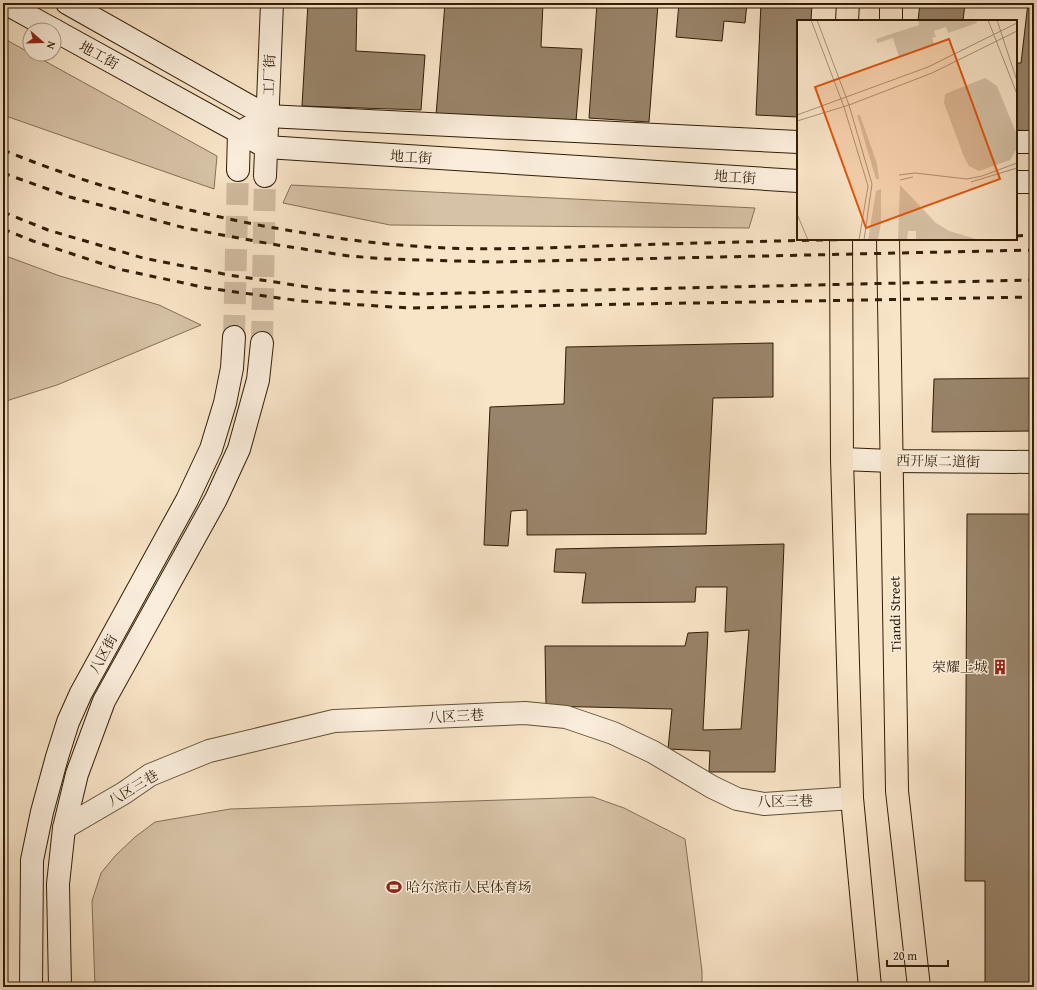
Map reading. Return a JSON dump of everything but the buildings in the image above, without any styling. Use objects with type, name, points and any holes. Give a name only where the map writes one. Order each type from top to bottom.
[{"type":"highway","points":[[847,20],[848,3]]},
{"type":"highway","points":[[891,3],[891,20]]},
{"type":"highway","points":[[841,240],[842,458],[852,798],[870,987]]},
{"type":"highway","name":"Tiandi Street","points":[[888,240],[898,791],[919,987]]},
{"type":"main road","name":"地工街","points":[[5,3],[39,22]]},
{"type":"main road","name":"地工街","points":[[67,3],[267,116],[797,142]]},
{"type":"main road","name":"工厂街","points":[[265,176],[272,3]]},
{"type":"main road","name":"地工街","points":[[62,34],[266,147],[797,181]]},
{"type":"main road","points":[[238,170],[239,133],[267,116]]},
{"type":"main road","points":[[1017,142],[1034,142]]},
{"type":"main road","points":[[1017,182],[1034,182]]},
{"type":"main road","name":"八区街","points":[[31,987],[32,860],[42,812],[68,722],[81,693],[187,500],[211,449],[225,403],[232,368],[234,337]]},
{"type":"main road","name":"八区街","points":[[60,987],[58,884],[64,828],[77,774],[104,701],[216,499],[239,449],[258,380],[262,343]]},
{"type":"main road","name":"西开原二道街","points":[[842,458],[892,461],[1034,462]]},
{"type":"main road","name":"八区三巷","points":[[64,828],[124,793],[150,775],[216,749],[334,721],[517,713],[566,717],[613,733],[653,752],[712,787],[737,799],[764,804],[852,798]]},
{"type":"shaded area","points":[[3,38],[22,49],[22,62],[47,62],[217,156],[214,189],[3,115]]},
{"type":"shaded area","points":[[291,185],[755,208],[749,228],[390,225],[283,203]]},
{"type":"shaded area","points":[[3,255],[60,276],[159,305],[201,325],[57,385],[3,402]]},
{"type":"shaded area","name":"哈尔滨市人民体育场","points":[[593,797],[624,808],[685,839],[702,971],[702,987],[95,987],[92,901],[101,873],[115,856],[135,837],[155,822],[230,809]]},
{"type":"tunnel","points":[[234,337],[238,170]]},
{"type":"tunnel","points":[[262,343],[265,176]]},
{"type":"railway","points":[[3,150],[35,163],[101,185],[201,213],[269,227],[376,243],[436,248],[507,249],[824,240]]},
{"type":"railway","points":[[3,173],[70,197],[185,228],[271,244],[349,256],[387,259],[494,262],[1034,250]]},
{"type":"railway","points":[[3,212],[48,230],[143,258],[229,275],[327,290],[417,294],[1034,280]]},
{"type":"railway","points":[[3,229],[33,241],[118,269],[207,288],[301,301],[409,308],[1034,297]]},
{"type":"railway","points":[[1017,236],[1034,235]]},
{"type":"place","name":"荣耀上城","points":[[1000,667]]},
{"type":"place","name":"哈尔滨市人民体育场","points":[[394,887]]}]
